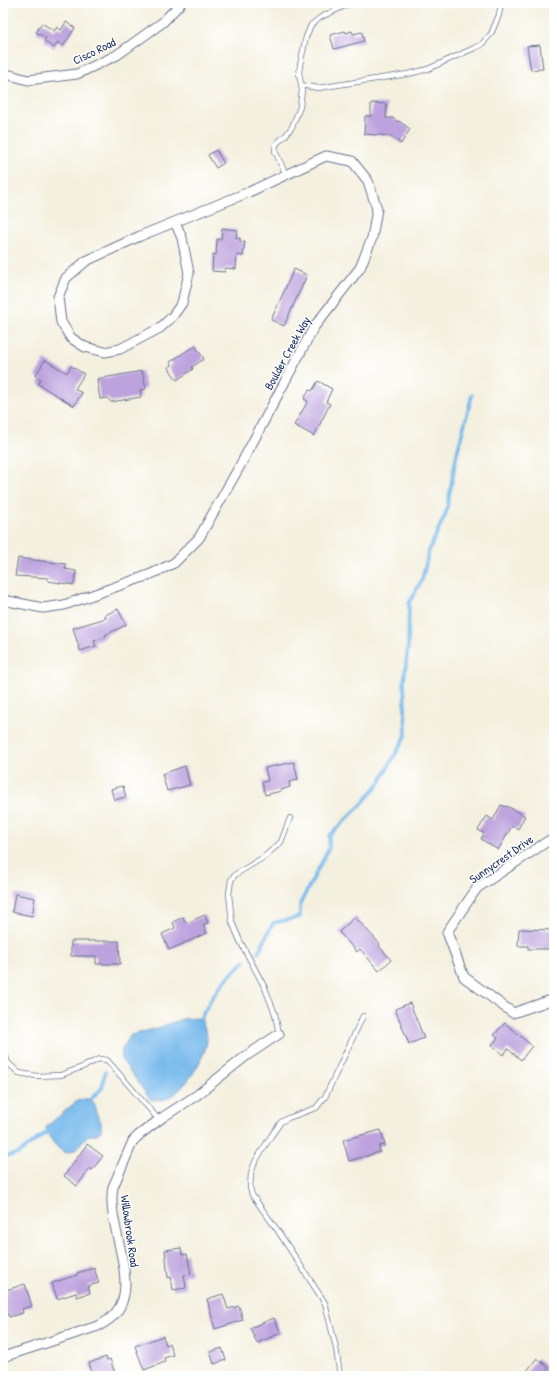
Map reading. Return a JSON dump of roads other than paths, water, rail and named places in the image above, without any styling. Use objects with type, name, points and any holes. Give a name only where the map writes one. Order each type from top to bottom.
[{"type":"street","name":"Cisco Road","points":[[3,73],[28,80],[77,74],[116,55],[163,22],[181,3]]},
{"type":"street","name":"Boulder Creek Way","points":[[3,600],[43,608],[64,604],[149,575],[174,563],[199,538],[241,464],[314,328],[360,268],[372,238],[377,209],[368,181],[352,161],[326,156],[249,192],[140,236],[86,261],[66,278],[58,297],[61,322],[71,338],[85,347],[105,352],[120,349],[160,328],[172,317],[182,303],[189,273],[182,238],[175,222]]},
{"type":"street","name":"Sunnycrest Drive","points":[[548,841],[477,888],[447,932],[464,977],[513,1013],[554,999]]},
{"type":"street","name":"Willowbrook Road","points":[[3,1357],[104,1323],[113,1316],[122,1305],[125,1295],[126,1282],[113,1216],[112,1192],[133,1141],[159,1120],[197,1095],[246,1056],[279,1034]]},
{"type":"lane","points":[[286,175],[275,151],[276,144],[292,126],[300,107],[302,90],[299,73],[306,37],[312,25],[321,16],[351,3]]},
{"type":"lane","points":[[301,85],[318,88],[408,74],[428,69],[481,45],[491,34],[500,15],[501,3]]},
{"type":"lane","points":[[279,1034],[275,1014],[265,988],[240,941],[232,922],[228,894],[231,880],[236,874],[264,857],[281,842],[290,818]]},
{"type":"lane","points":[[340,1376],[330,1318],[325,1303],[278,1231],[252,1195],[250,1188],[251,1173],[255,1162],[281,1122],[316,1108],[325,1097],[363,1016]]},
{"type":"lane","points":[[3,1049],[8,1063],[19,1073],[37,1076],[62,1075],[99,1059],[107,1060],[159,1120]]},
{"type":"water","points":[[201,1018],[207,1042],[202,1057],[194,1072],[184,1086],[172,1096],[165,1099],[151,1100],[121,1059],[122,1049],[131,1035],[158,1028],[182,1019]]},
{"type":"water","points":[[91,1099],[95,1105],[96,1113],[101,1122],[101,1131],[95,1135],[88,1135],[75,1150],[65,1153],[53,1142],[48,1135],[46,1127],[77,1101]]},
{"type":"waterway","points":[[258,953],[273,923],[300,917],[300,904],[329,848],[329,836],[361,805],[380,782],[406,735],[404,681],[408,646],[409,603],[422,580],[429,550],[446,513],[457,453],[472,395]]},
{"type":"waterway","points":[[201,1018],[210,1001],[220,987],[245,961]]},
{"type":"waterway","points":[[91,1099],[102,1088],[105,1072]]},
{"type":"waterway","points":[[3,1157],[18,1154],[47,1132]]}]
